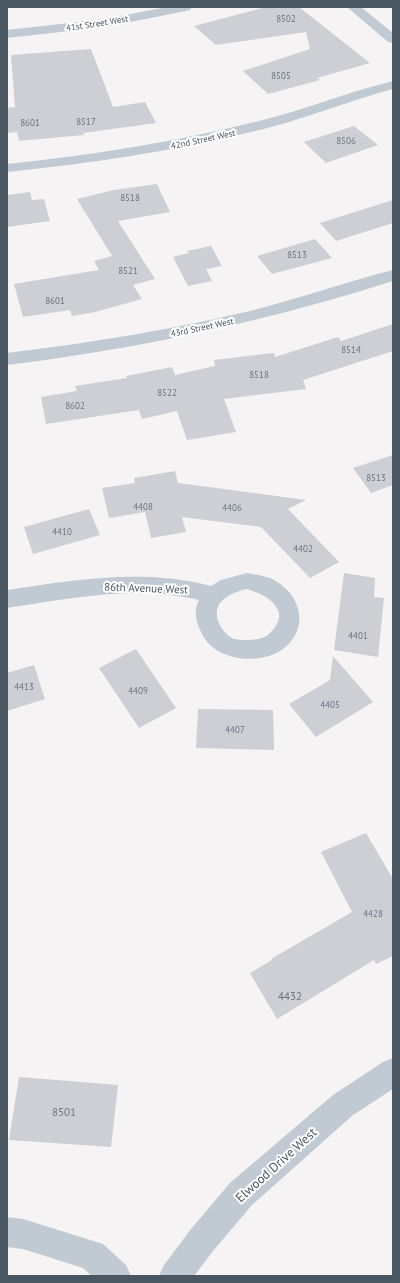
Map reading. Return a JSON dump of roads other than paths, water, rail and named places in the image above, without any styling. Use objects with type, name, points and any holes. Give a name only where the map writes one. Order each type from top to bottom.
[{"type":"street","name":"41st Street West","points":[[7,34],[98,24],[186,7]]},
{"type":"street","points":[[353,7],[393,39]]},
{"type":"street","name":"42nd Street West","points":[[7,168],[92,159],[204,139],[292,117],[393,85]]},
{"type":"street","name":"43rd Street West","points":[[7,358],[70,351],[190,331],[301,304],[393,275]]},
{"type":"street","name":"86th Avenue West","points":[[7,599],[75,588],[118,585],[182,588],[214,595]]},
{"type":"street","name":"Elwood Drive West","points":[[175,1276],[202,1240],[241,1194],[343,1105],[393,1072]]},
{"type":"street","points":[[7,1232],[23,1234],[92,1255],[115,1276]]}]
